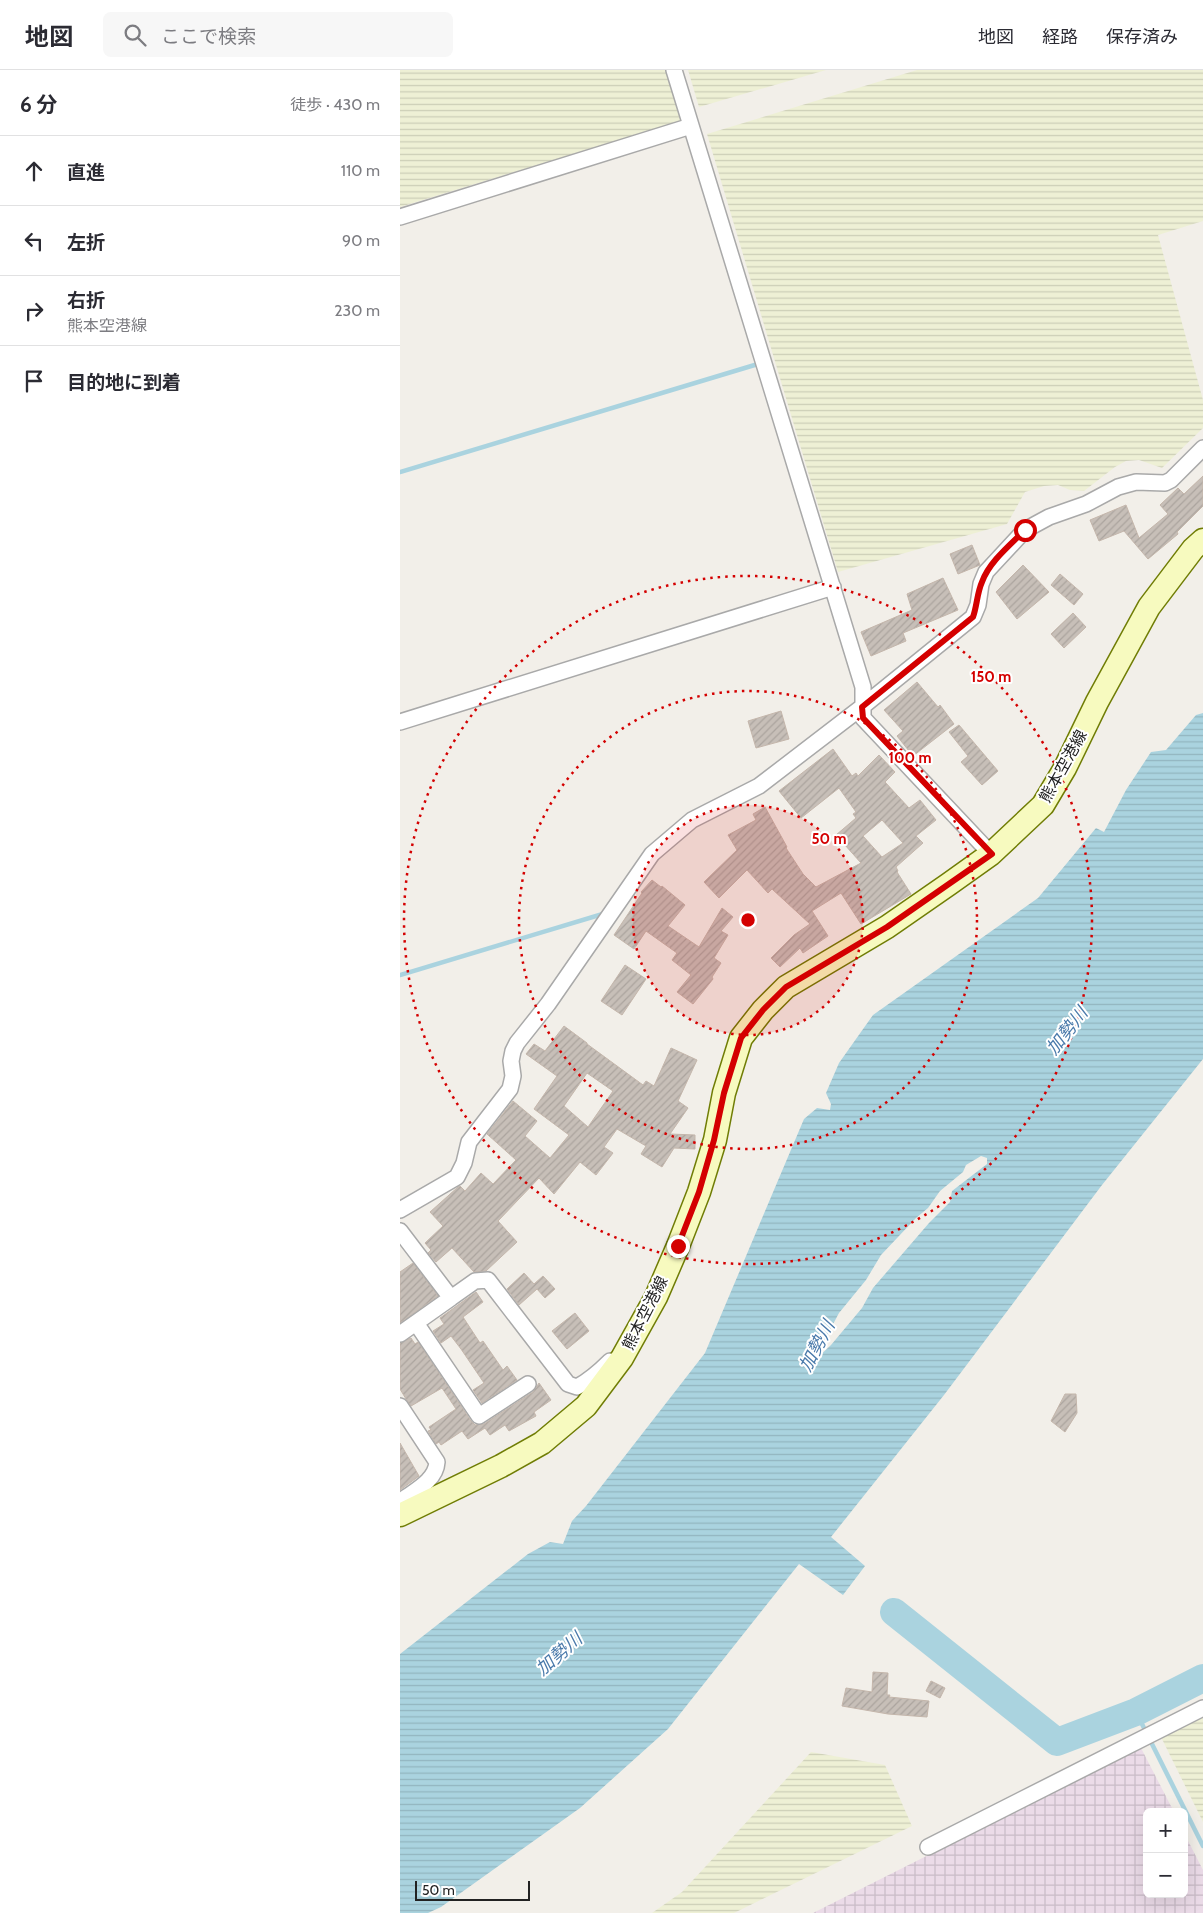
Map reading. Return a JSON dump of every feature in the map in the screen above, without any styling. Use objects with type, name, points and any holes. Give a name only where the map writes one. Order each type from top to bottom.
[{"type":"main road","name":"熊本空港線","points":[[404,1513],[500,1466],[542,1443],[586,1406],[622,1358],[656,1297],[699,1192],[714,1140],[724,1093],[741,1038],[763,1010],[786,987],[887,927],[992,854],[1043,804],[1065,768],[1097,702],[1150,607],[1166,583],[1203,540]]},
{"type":"street","points":[[674,70],[863,687],[863,718],[992,854]]},
{"type":"street","points":[[400,217],[691,126]]},
{"type":"street","points":[[400,1210],[457,1177],[464,1162],[468,1142],[510,1089],[513,1076],[513,1051],[548,1004],[652,854],[692,820],[759,786],[862,707],[973,617],[986,572],[1025,530],[1118,488],[1136,482],[1165,483],[1171,480],[1203,448]]},
{"type":"street","points":[[400,722],[833,587]]},
{"type":"street","points":[[400,1232],[451,1298]]},
{"type":"street","points":[[400,1334],[475,1281],[488,1280],[568,1384],[577,1387],[598,1373],[612,1358],[622,1358]]},
{"type":"street","points":[[416,1323],[480,1416],[528,1384]]},
{"type":"street","points":[[400,1406],[437,1462],[436,1469],[428,1481],[404,1498],[404,1513]]},
{"type":"street","points":[[928,1848],[1203,1708]]},
{"type":"shaded area","points":[[1141,1748],[1172,1808],[1143,1808],[1143,1898],[1188,1898],[1188,1841],[1203,1870],[1203,1913],[813,1913]]},
{"type":"green space","points":[[400,70],[666,70],[681,121],[400,207]]},
{"type":"green space","points":[[688,70],[826,70],[699,107]]},
{"type":"green space","points":[[917,70],[1203,70],[1203,221],[1158,235],[1203,400],[1203,428],[1162,468],[1139,460],[1126,461],[1115,467],[1084,491],[1070,490],[1058,485],[1044,486],[1025,492],[1007,524],[838,572],[707,134]]},
{"type":"green space","points":[[1203,1716],[1203,1822],[1161,1737]]},
{"type":"green space","points":[[811,1752],[885,1765],[912,1826],[734,1913],[652,1913],[682,1892]]},
{"type":"water","name":"加勢川","points":[[1203,713],[1203,1059],[1102,1185],[944,1395],[831,1537],[865,1566],[843,1595],[799,1564],[668,1729],[580,1808],[441,1907],[428,1913],[400,1913],[400,1654],[528,1554],[550,1542],[563,1544],[572,1521],[586,1506],[705,1353],[804,1119],[817,1108],[830,1110],[831,1104],[826,1093],[839,1063],[873,1015],[1038,898],[1096,828],[1104,832],[1126,790],[1151,752],[1166,750],[1196,715]],"holes":[[[981,1156],[987,1158],[987,1164],[952,1191],[950,1202],[929,1223],[873,1288],[862,1308],[831,1345],[815,1360],[814,1357],[839,1313],[866,1280],[881,1255],[928,1208],[940,1191],[963,1172],[966,1165]]]},
{"type":"building","points":[[1203,476],[1203,506],[1177,532],[1178,534],[1148,559],[1124,531],[1099,541],[1090,520],[1126,505],[1139,538],[1168,514],[1160,505],[1178,488],[1184,494]]},
{"type":"building","points":[[972,545],[980,565],[958,574],[950,554]]},
{"type":"building","points":[[1023,565],[1049,592],[1017,619],[996,592]]},
{"type":"building","points":[[1060,574],[1083,594],[1074,605],[1051,585]]},
{"type":"building","points":[[943,578],[958,610],[903,633],[906,641],[871,656],[861,632],[912,610],[907,594]]},
{"type":"building","points":[[1073,613],[1086,627],[1064,648],[1051,634]]},
{"type":"building","points":[[917,682],[938,707],[940,705],[954,724],[913,756],[897,736],[903,731],[884,710]]},
{"type":"building","points":[[781,711],[789,739],[756,748],[748,721]]},
{"type":"building","points":[[959,725],[998,771],[982,785],[961,762],[968,756],[949,732]]},
{"type":"building","points":[[833,749],[852,776],[856,773],[858,776],[879,755],[895,772],[885,782],[909,808],[920,800],[936,820],[916,836],[923,843],[896,867],[897,872],[911,894],[861,924],[841,893],[812,911],[828,936],[803,953],[800,948],[780,967],[771,958],[794,935],[810,924],[772,889],[768,893],[747,870],[719,898],[704,882],[737,850],[728,835],[756,820],[753,814],[765,807],[786,848],[803,874],[816,887],[861,863],[836,835],[856,818],[853,814],[856,812],[839,788],[801,818],[779,791]],"holes":[[[882,820],[903,843],[882,857],[863,836]]]},
{"type":"building","points":[[652,880],[685,905],[668,926],[699,947],[722,908],[733,917],[721,931],[728,935],[714,958],[721,963],[712,977],[713,979],[693,1004],[677,992],[691,975],[672,960],[677,953],[646,931],[634,949],[614,935],[641,892]]},
{"type":"building","points":[[625,965],[646,979],[622,1015],[601,1001]]},
{"type":"building","points":[[564,1026],[643,1085],[646,1081],[654,1086],[671,1048],[697,1060],[678,1101],[688,1108],[670,1134],[695,1135],[695,1149],[674,1148],[662,1167],[641,1154],[646,1146],[617,1129],[604,1147],[613,1153],[596,1175],[580,1162],[554,1194],[539,1178],[498,1221],[517,1242],[486,1271],[474,1272],[452,1248],[436,1262],[428,1253],[431,1250],[425,1243],[443,1226],[430,1212],[458,1187],[460,1186],[465,1191],[481,1173],[493,1184],[516,1160],[487,1134],[513,1101],[537,1121],[525,1136],[550,1158],[569,1135],[534,1109],[557,1076],[526,1054],[534,1044],[545,1051]],"holes":[[[587,1073],[613,1091],[588,1127],[564,1106]]]},
{"type":"building","points":[[413,1263],[438,1296],[400,1323],[400,1272]]},
{"type":"building","points":[[524,1273],[534,1284],[543,1276],[555,1289],[545,1298],[537,1289],[519,1305],[507,1289]]},
{"type":"building","points":[[476,1292],[483,1302],[463,1317],[480,1343],[483,1341],[503,1370],[507,1366],[517,1380],[482,1403],[473,1390],[484,1383],[461,1349],[451,1336],[441,1343],[433,1331],[444,1324],[440,1318]]},
{"type":"building","points":[[575,1313],[589,1331],[567,1349],[552,1331]]},
{"type":"building","points":[[411,1338],[415,1344],[418,1342],[475,1425],[484,1424],[533,1392],[539,1383],[551,1400],[534,1412],[536,1416],[509,1431],[505,1425],[490,1435],[485,1428],[468,1439],[462,1431],[441,1445],[439,1442],[436,1444],[428,1431],[431,1430],[429,1427],[456,1409],[442,1388],[411,1406],[406,1399],[400,1389],[400,1343]]},
{"type":"building","points":[[1065,1394],[1076,1394],[1077,1413],[1065,1432],[1051,1421]]},
{"type":"building","points":[[400,1443],[419,1476],[400,1490]]},
{"type":"building","points":[[873,1672],[888,1673],[887,1695],[890,1695],[889,1697],[929,1701],[927,1717],[888,1714],[842,1706],[846,1688],[872,1692]]},
{"type":"building","points":[[931,1681],[945,1688],[940,1698],[926,1691]]},
{"type":"waterway","points":[[400,472],[758,364]]},
{"type":"waterway","points":[[400,975],[606,913]]},
{"type":"waterway","points":[[894,1612],[1057,1742],[1136,1712],[1203,1678]]},
{"type":"waterway","points":[[1136,1712],[1203,1846]]},
{"type":"route","points":[[678,1246],[699,1192],[714,1140],[724,1093],[741,1038],[763,1010],[786,987],[887,927],[992,854],[863,718],[862,707],[973,617],[986,572],[1025,530]]}]
